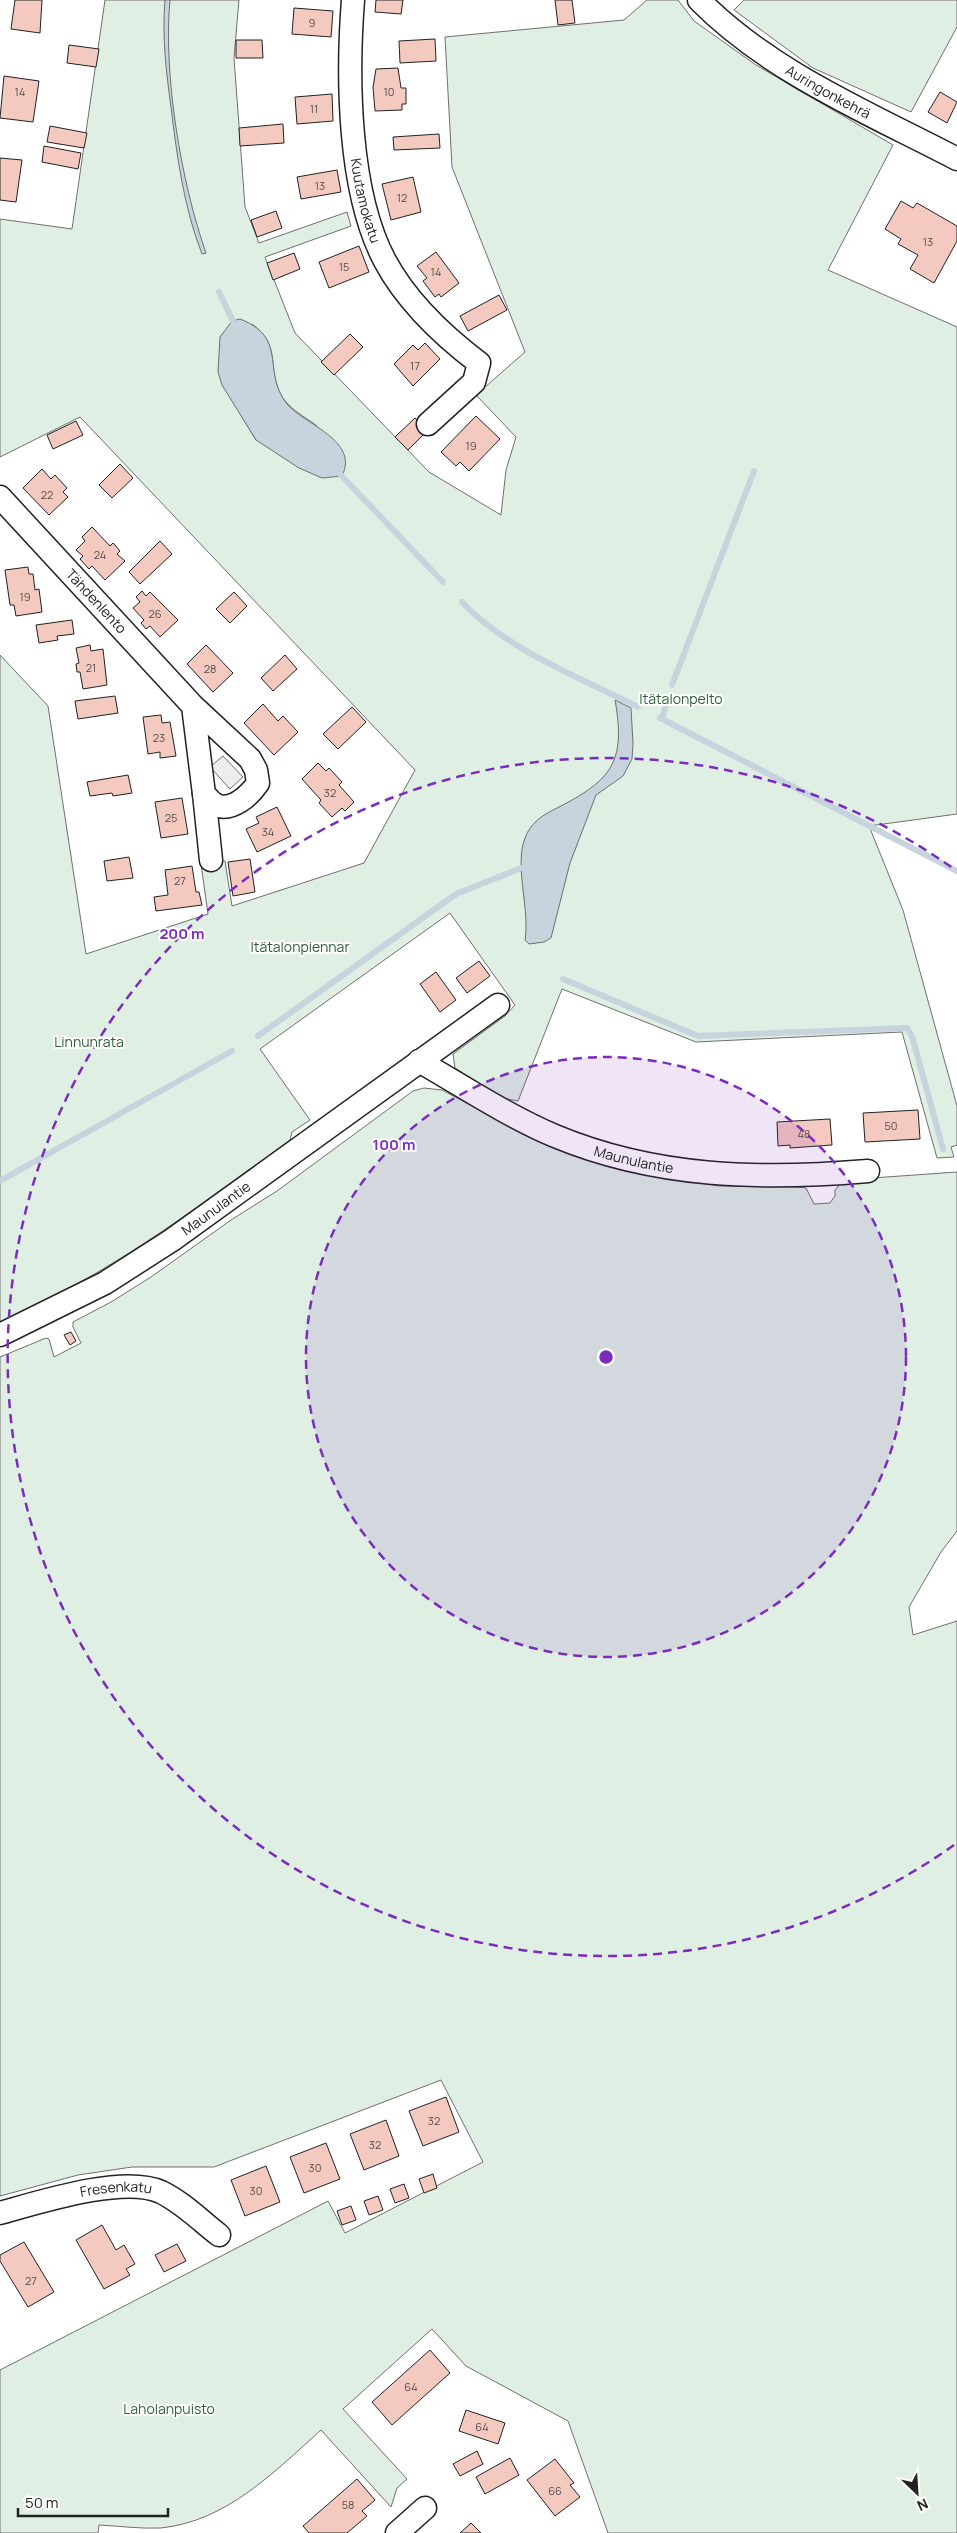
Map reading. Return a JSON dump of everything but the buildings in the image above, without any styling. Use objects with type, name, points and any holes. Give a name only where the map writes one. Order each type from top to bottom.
[{"type":"street","name":"Kuutamokatu","points":[[353,0],[350,49],[352,120],[360,179],[369,224],[385,260],[406,294],[454,344],[479,363],[474,382],[428,424]]},
{"type":"street","name":"Auringonkehrä","points":[[708,3],[766,54],[799,76],[957,159]]},
{"type":"street","name":"Tähdenlento","points":[[0,497],[192,706],[250,759],[256,770],[258,783],[252,792],[239,802],[226,806],[216,805],[204,794]]},
{"type":"street","points":[[192,706],[211,860]]},
{"type":"street","name":"Maunulantie","points":[[0,1335],[62,1306],[147,1256],[498,1005]]},
{"type":"street","name":"Maunulantie","points":[[419,1061],[508,1113],[556,1136],[650,1166],[692,1172],[749,1176],[819,1175],[868,1171]]},
{"type":"street","name":"Fresenkatu","points":[[0,2213],[76,2194],[109,2188],[144,2188],[160,2192],[174,2200],[219,2235]]},
{"type":"street","points":[[397,2533],[425,2508]]},
{"type":"green space","points":[[105,0],[239,0],[234,58],[245,207],[259,243],[347,212],[351,226],[265,257],[295,333],[429,472],[501,515],[506,470],[516,437],[476,395],[525,352],[452,167],[445,37],[624,20],[647,0],[678,0],[694,21],[756,65],[893,145],[828,270],[957,327],[957,814],[869,826],[903,910],[957,1106],[957,1145],[951,1147],[954,1157],[937,1158],[902,1032],[696,1042],[562,989],[518,1101],[502,1098],[455,1068],[453,1054],[505,1016],[515,1005],[450,913],[260,1049],[310,1120],[292,1132],[290,1140],[186,1215],[114,1262],[39,1304],[0,1322],[0,655],[48,706],[86,954],[208,914],[201,864],[225,861],[232,906],[364,863],[415,770],[80,417],[0,457],[0,219],[72,229]],"holes":[[[252,324],[261,332],[270,348],[276,383],[280,393],[291,407],[317,426],[256,440],[241,415]]]},
{"type":"green space","points":[[744,0],[957,0],[957,27],[911,112],[813,68],[734,10]]},
{"type":"green space","name":"Laholanpuisto","points":[[424,1088],[442,1090],[533,1138],[620,1170],[719,1186],[806,1188],[814,1204],[830,1203],[835,1196],[835,1190],[841,1183],[872,1178],[957,1172],[957,1531],[941,1552],[909,1607],[913,1635],[957,1621],[957,2533],[608,2533],[568,2421],[466,2366],[432,2329],[343,2409],[407,2479],[397,2488],[391,2507],[321,2430],[267,2478],[248,2492],[207,2516],[185,2524],[161,2528],[99,2525],[98,2533],[0,2533],[0,2370],[328,2201],[345,2233],[483,2162],[441,2080],[214,2167],[132,2167],[78,2175],[0,2196],[0,1357],[46,1338],[49,1339],[54,1357],[81,1343],[73,1327],[73,1322],[111,1302],[151,1277],[231,1220],[277,1191],[413,1091]]},
{"type":"shaded area","points":[[165,0],[170,0],[169,61],[176,128],[189,194],[206,253],[202,254],[190,219],[176,145],[165,54]]},
{"type":"shaded area","points":[[240,319],[255,327],[270,346],[276,379],[280,392],[287,404],[327,434],[343,452],[345,463],[342,476],[322,478],[299,468],[256,440],[222,385],[218,372],[220,337],[232,321]]},
{"type":"shaded area","points":[[615,700],[631,708],[632,759],[623,776],[596,795],[570,863],[551,938],[544,942],[529,944],[525,940],[526,914],[521,874],[522,849],[525,838],[538,820],[591,788],[611,767],[616,754],[618,739]]},
{"type":"shaded area","points":[[223,756],[243,777],[230,789],[210,767]]},
{"type":"waterway","points":[[219,292],[236,327]]},
{"type":"waterway","points":[[337,471],[443,582]]},
{"type":"waterway","points":[[672,685],[754,471]]},
{"type":"waterway","points":[[462,602],[479,619],[521,648],[569,674],[638,707]]},
{"type":"waterway","points":[[660,718],[662,719],[668,698]]},
{"type":"waterway","points":[[662,719],[957,871]]},
{"type":"waterway","points":[[258,1036],[456,894],[521,868]]},
{"type":"waterway","points":[[563,979],[698,1036],[907,1028],[912,1036],[943,1149]]},
{"type":"waterway","points":[[0,1181],[232,1051]]},
{"type":"park label","name":"Itätalonpelto","points":[[681,699]]},
{"type":"park label","name":"Itätalonpiennar","points":[[300,947]]},
{"type":"park label","name":"Linnunrata","points":[[89,1042]]}]
